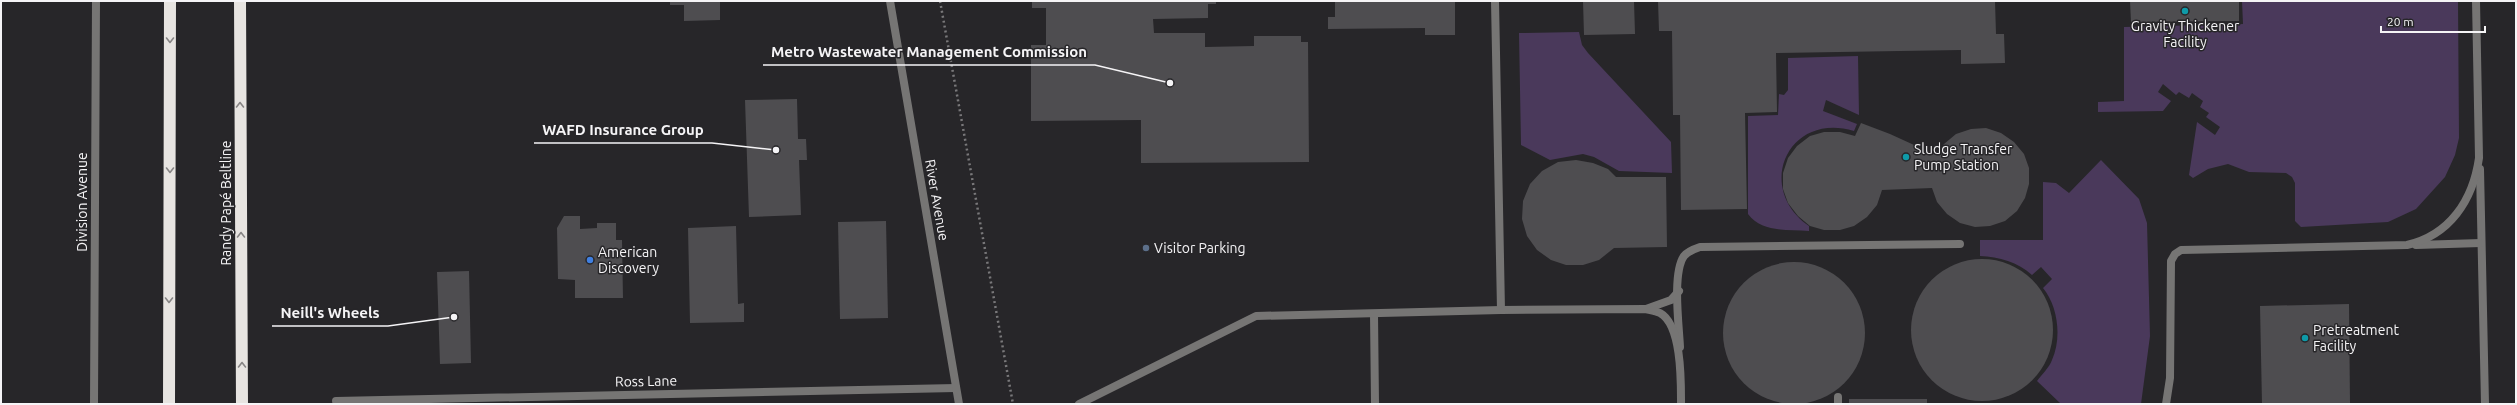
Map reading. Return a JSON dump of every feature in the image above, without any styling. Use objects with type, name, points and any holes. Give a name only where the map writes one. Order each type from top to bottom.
[{"type":"highway","points":[[169,404],[170,1]]},
{"type":"highway","name":"Randy Papé Beltline","points":[[240,1],[242,404]]},
{"type":"street","name":"Division Avenue","points":[[94,404],[96,1]]},
{"type":"street","name":"River Avenue","points":[[890,1],[958,404]]},
{"type":"street","points":[[1495,1],[1501,310]]},
{"type":"street","points":[[2476,1],[2485,404]]},
{"type":"street","points":[[2407,245],[2421,242],[2447,226],[2456,216],[2473,183],[2479,158]]},
{"type":"street","points":[[2166,404],[2170,378],[2171,261],[2175,254],[2181,250],[2481,243]]},
{"type":"street","points":[[1681,404],[1678,274],[1684,257],[1690,251],[1700,247],[1960,244]]},
{"type":"street","points":[[1645,309],[1671,300],[1678,291]]},
{"type":"street","points":[[1079,404],[1256,316],[1501,310],[1645,309],[1660,313],[1671,326],[1680,368]]},
{"type":"street","points":[[1374,314],[1375,404]]},
{"type":"street","name":"Ross Lane","points":[[336,401],[956,388]]},
{"type":"path","points":[[940,1],[1013,404]]},
{"type":"shaded area","points":[[2242,1],[2458,1],[2459,138],[2455,155],[2445,177],[2416,209],[2388,222],[2301,227],[2295,221],[2295,183],[2292,177],[2286,173],[2249,172],[2228,164],[2208,169],[2193,178],[2189,175],[2197,122],[2215,135],[2220,127],[2206,117],[2209,113],[2200,107],[2203,101],[2192,93],[2189,98],[2179,92],[2176,95],[2163,84],[2158,92],[2171,101],[2163,111],[2098,112],[2098,102],[2124,101],[2124,27],[2243,24]]},
{"type":"shaded area","points":[[1579,32],[1582,45],[1588,53],[1671,142],[1672,173],[1619,171],[1594,157],[1583,154],[1550,160],[1521,145],[1519,33]]},
{"type":"shaded area","points":[[1858,56],[1859,115],[1826,100],[1823,111],[1857,124],[1854,131],[1831,128],[1811,132],[1796,142],[1786,157],[1782,174],[1784,192],[1792,210],[1809,226],[1809,231],[1776,229],[1760,224],[1748,214],[1748,116],[1778,115],[1779,94],[1784,95],[1788,90],[1788,58]]},
{"type":"shaded area","points":[[2101,160],[2139,199],[2147,223],[2150,336],[2141,404],[2061,404],[2037,381],[2051,363],[2057,342],[2058,332],[2055,313],[2048,295],[2043,288],[2052,279],[2041,267],[2032,275],[2027,270],[2008,261],[1980,256],[1980,240],[2043,240],[2043,182],[2056,183],[2069,193]]},
{"type":"building","points":[[670,1],[720,1],[720,20],[684,21],[684,5],[670,5]]},
{"type":"building","points":[[1032,1],[1216,1],[1216,4],[1208,4],[1208,18],[1153,19],[1154,33],[1205,33],[1205,47],[1254,46],[1254,36],[1301,36],[1301,42],[1308,42],[1309,162],[1141,163],[1141,120],[1031,121],[1031,45],[1046,45],[1046,8],[1032,8]]},
{"type":"building","points":[[1335,1],[1455,1],[1455,35],[1425,35],[1425,28],[1328,29],[1328,17],[1335,17]]},
{"type":"building","points":[[1583,1],[1634,1],[1635,34],[1584,35]]},
{"type":"building","points":[[1658,1],[1995,1],[1996,34],[2004,34],[2005,63],[1961,64],[1961,50],[1776,53],[1777,112],[1745,113],[1747,209],[1681,210],[1680,115],[1673,115],[1672,31],[1659,31]]},
{"type":"building","name":"Gravity Thickener Facility","points":[[2130,1],[2239,1],[2239,21],[2131,22]]},
{"type":"building","points":[[797,99],[798,139],[806,139],[807,160],[799,160],[801,215],[749,217],[745,100]]},
{"type":"building","points":[[1861,123],[1890,134],[1936,155],[1944,144],[1956,134],[1971,129],[1986,128],[2001,133],[2014,142],[2024,154],[2029,168],[2029,184],[2025,198],[2017,211],[2005,221],[1990,226],[1975,227],[1960,223],[1947,214],[1937,202],[1932,188],[1882,190],[1877,205],[1867,217],[1854,226],[1840,230],[1824,230],[1810,226],[1798,216],[1788,203],[1783,189],[1783,173],[1788,158],[1797,146],[1810,136],[1824,132],[1840,132],[1855,136]]},
{"type":"building","points":[[1576,160],[1593,163],[1608,169],[1616,177],[1666,177],[1667,247],[1614,248],[1599,260],[1583,265],[1566,265],[1551,260],[1537,250],[1527,236],[1522,219],[1523,201],[1530,184],[1542,171],[1558,162]]},
{"type":"building","name":"American Discovery","points":[[564,216],[580,216],[580,229],[597,228],[597,223],[616,223],[616,240],[622,240],[623,298],[575,298],[575,280],[558,279],[557,228]]},
{"type":"building","points":[[886,221],[888,318],[840,319],[838,222]]},
{"type":"building","points":[[736,226],[738,304],[744,303],[744,322],[690,323],[688,228]]},
{"type":"building","points":[[1975,259],[1989,259],[2016,267],[2037,285],[2048,303],[2052,316],[2052,344],[2045,364],[2027,385],[2016,393],[2003,398],[1989,401],[1975,401],[1948,393],[1927,375],[1919,364],[1914,351],[1911,337],[1911,323],[1919,296],[1937,275],[1948,267],[1961,262]]},
{"type":"building","points":[[1794,262],[1815,265],[1839,278],[1849,288],[1862,312],[1865,333],[1862,354],[1849,378],[1839,388],[1815,401],[1794,404],[1773,401],[1749,388],[1739,378],[1726,354],[1723,333],[1726,312],[1739,288],[1749,278],[1773,265]]},
{"type":"building","points":[[469,271],[471,363],[440,364],[437,272]]},
{"type":"building","name":"Pretreatment Facility","points":[[2349,304],[2350,404],[2262,404],[2260,306]]},
{"type":"building","points":[[1849,399],[1927,399],[1927,404],[1849,404]]},
{"type":"place","name":"Gravity Thickener Facility","points":[[2185,11]]},
{"type":"place","name":"Metro Wastewater Management Commission","points":[[1170,83]]},
{"type":"place","name":"WAFD Insurance Group","points":[[776,150]]},
{"type":"place","name":"Sludge Transfer Pump Station","points":[[1906,157]]},
{"type":"place","name":"Visitor Parking","points":[[1146,248]]},
{"type":"place","name":"American Discovery","points":[[590,260]]},
{"type":"place","name":"Neill's Wheels","points":[[454,317]]},
{"type":"place","name":"Pretreatment Facility","points":[[2305,338]]}]
